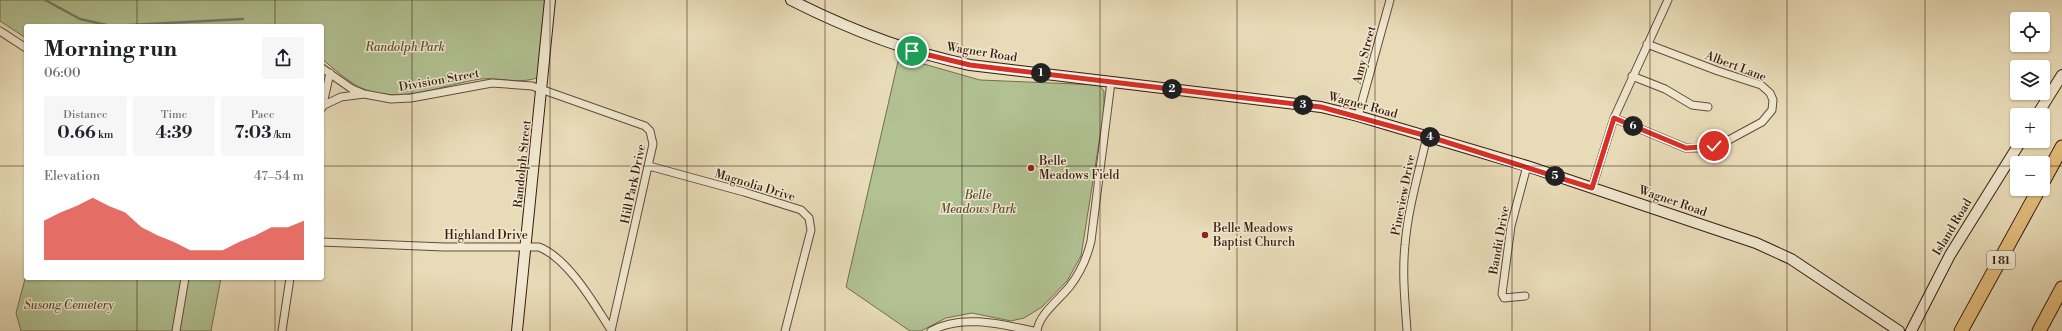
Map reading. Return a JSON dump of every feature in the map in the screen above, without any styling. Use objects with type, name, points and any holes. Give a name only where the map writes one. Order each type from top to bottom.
[{"type":"highway","points":[[2050,169],[2062,147]]},
{"type":"highway","name":"I 81","points":[[1961,331],[2035,196]]},
{"type":"highway","points":[[2039,331],[2062,288]]},
{"type":"street","name":"Randolph Street","points":[[517,331],[543,90],[550,0]]},
{"type":"street","name":"Wagner Road","points":[[791,0],[849,28],[935,58],[970,65],[1321,107],[1427,136],[1527,166],[1756,243],[1778,252],[1899,331]]},
{"type":"street","name":"Amy Street","points":[[1358,116],[1390,0]]},
{"type":"street","points":[[1592,188],[1614,118],[1668,0]]},
{"type":"street","points":[[0,31],[24,47]]},
{"type":"street","name":"Albert Lane","points":[[1614,118],[1686,148],[1701,148],[1725,142],[1762,122],[1772,110],[1773,100],[1770,93],[1761,85],[1718,71],[1647,44]]},
{"type":"street","name":"Division Street","points":[[324,69],[352,89],[364,94],[391,99],[411,98],[492,83],[532,86],[543,90]]},
{"type":"street","points":[[324,98],[330,73]]},
{"type":"street","points":[[2041,108],[2062,75]]},
{"type":"street","points":[[1632,76],[1665,89],[1692,105],[1708,107]]},
{"type":"street","points":[[1037,331],[1040,321],[1071,286],[1088,253],[1091,241],[1111,82]]},
{"type":"street","name":"Hill Park Drive","points":[[543,90],[645,126],[650,131],[653,144],[649,166],[611,331]]},
{"type":"street","points":[[324,106],[341,97],[364,94]]},
{"type":"street","name":"Pineview Drive","points":[[1407,331],[1404,246],[1407,224],[1427,136]]},
{"type":"street","name":"Island Road","points":[[1911,331],[1950,255],[2017,148]]},
{"type":"street","name":"Magnolia Drive","points":[[649,166],[770,200],[801,210],[806,214],[811,225],[811,230],[785,331]]},
{"type":"street","name":"Bandit Drive","points":[[1524,296],[1504,298],[1502,294],[1511,226],[1527,166]]},
{"type":"street","name":"Highland Drive","points":[[324,242],[444,247],[526,246],[546,250],[562,264],[585,291],[611,331]]},
{"type":"street","points":[[176,331],[184,280]]},
{"type":"street","points":[[282,331],[290,280]]},
{"type":"street","points":[[931,331],[942,326],[964,322],[1011,326],[1032,331]]},
{"type":"green space","name":"Randolph Park","points":[[0,0],[546,0],[539,77],[518,81],[481,79],[420,92],[389,95],[359,87],[324,61],[324,24],[24,24],[24,37],[0,21]]},
{"type":"green space","name":"Belle Meadows Park","points":[[899,57],[980,80],[1099,85],[1104,91],[1104,111],[1081,256],[1067,281],[1042,307],[1024,318],[1011,321],[972,313],[946,318],[921,331],[910,331],[846,287]]},
{"type":"green space","name":"Susong Cemetery","points":[[25,280],[221,280],[211,331],[21,331],[16,313]]},
{"type":"waterway","points":[[45,0],[80,19],[102,24]]},
{"type":"waterway","points":[[149,24],[243,19]]},
{"type":"place","name":"Belle Meadows Field","points":[[1031,168]]},
{"type":"place","name":"Belle Meadows Baptist Church","points":[[1205,235]]},
{"type":"route","points":[[912,51],[935,58],[970,65],[1321,107],[1427,136],[1527,166],[1592,188],[1614,118],[1686,148],[1714,146]]}]
